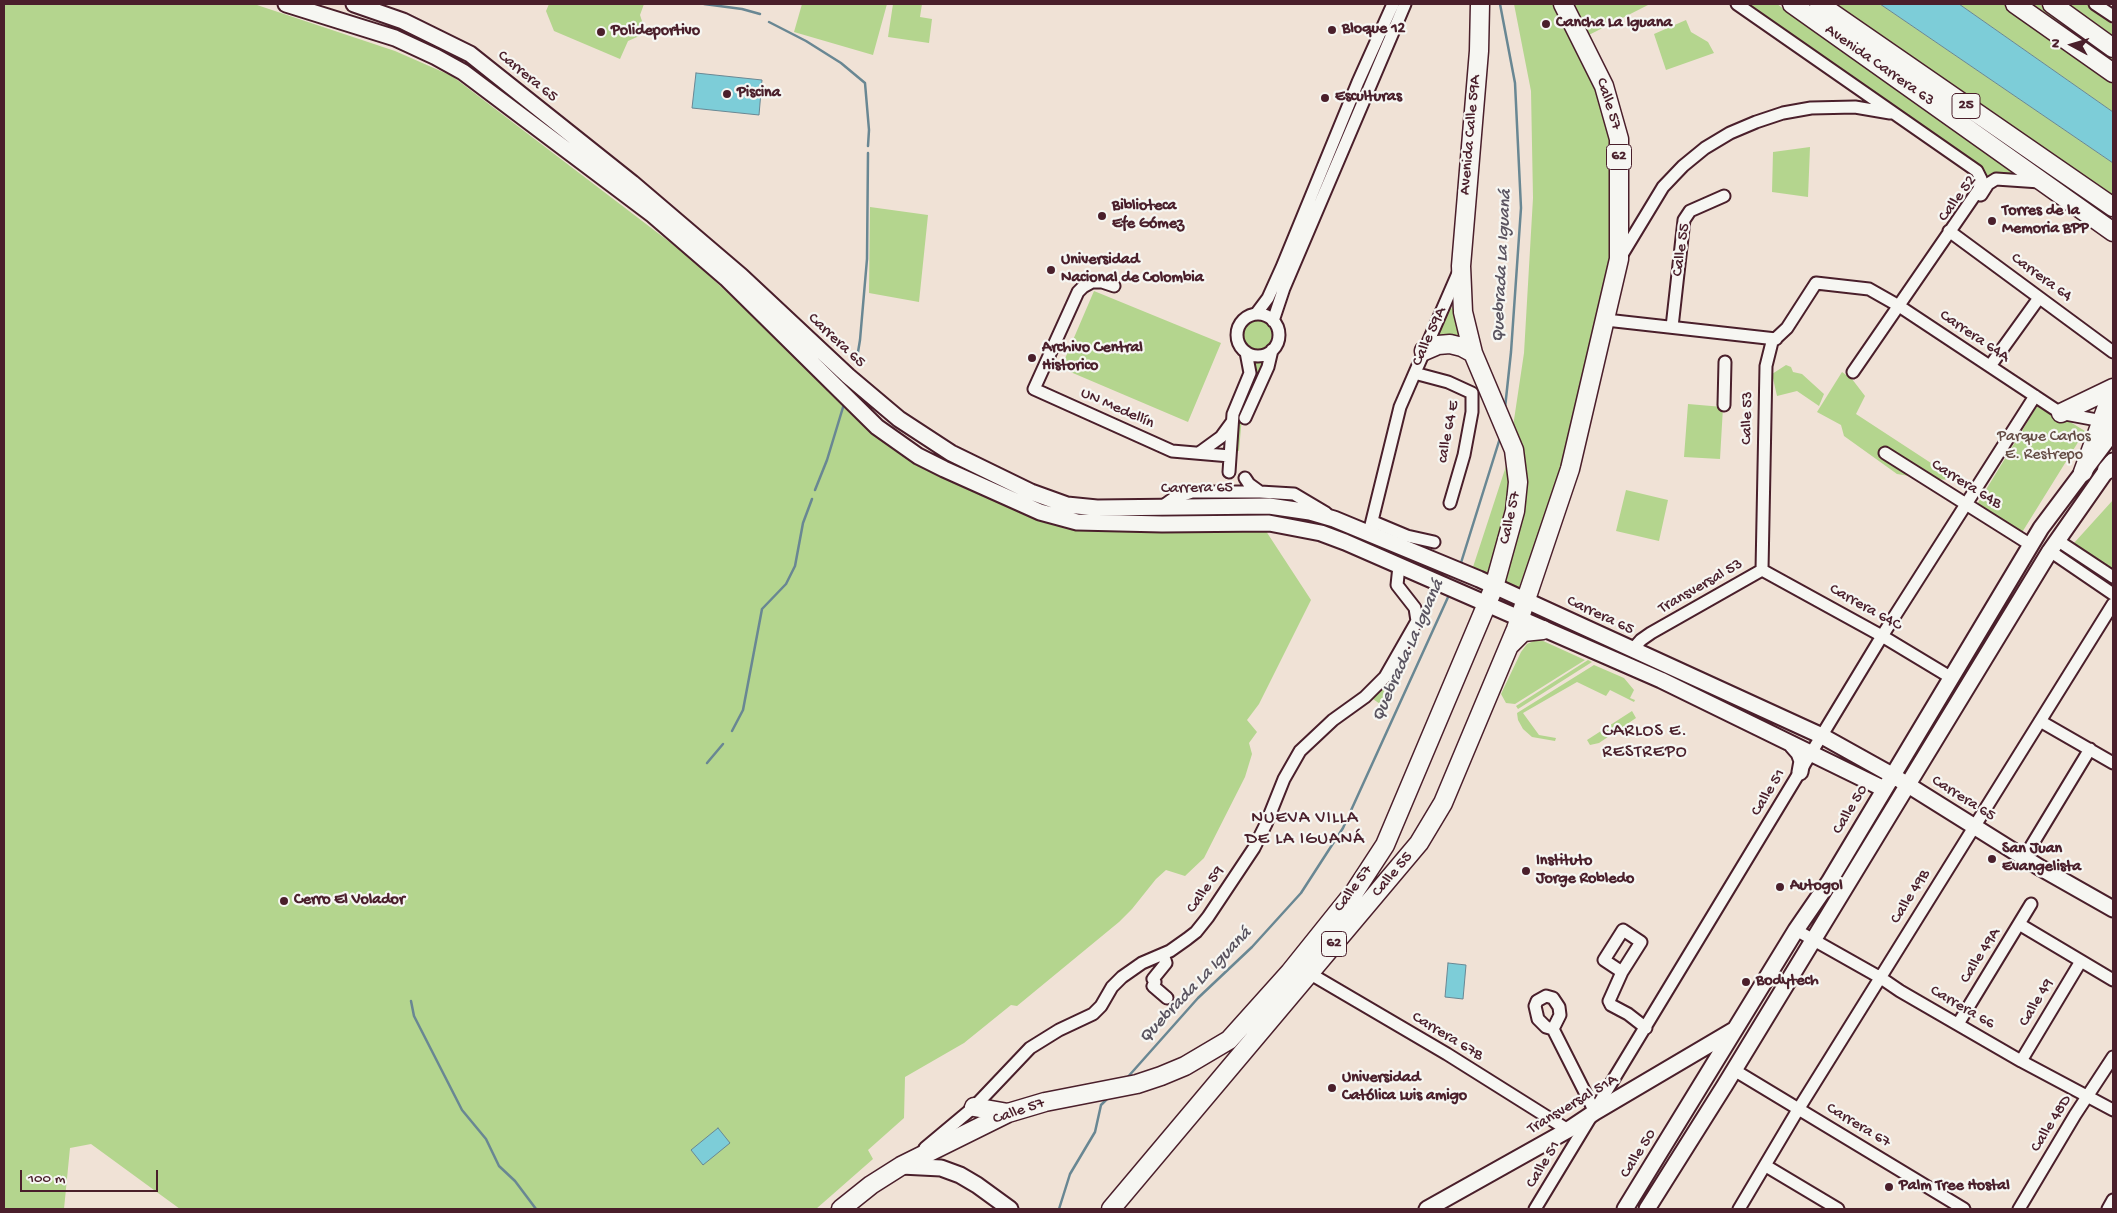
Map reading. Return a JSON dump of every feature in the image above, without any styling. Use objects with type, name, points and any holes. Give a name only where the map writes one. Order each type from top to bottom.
[{"type":"highway","name":"Avenida Calle 59A","points":[[1461,266],[1479,51],[1480,4]]},
{"type":"highway","name":"Calle 57","points":[[1520,619],[1570,469],[1619,259],[1619,139],[1604,86],[1563,4]]},
{"type":"highway","name":"Avenida Carrera 63","points":[[1792,4],[2113,232]]},
{"type":"highway","name":"Avenida Carrera 63","points":[[1819,4],[2113,208]]},
{"type":"highway","points":[[2015,4],[2113,73]]},
{"type":"highway","points":[[2052,4],[2113,48]]},
{"type":"highway","points":[[2097,220],[2113,240]]},
{"type":"highway","name":"Calle 59A","points":[[1461,266],[1463,312],[1473,353],[1489,391]]},
{"type":"highway","points":[[1424,350],[1438,345],[1450,344],[1462,347],[1473,353]]},
{"type":"highway","points":[[2061,413],[2113,389]]},
{"type":"highway","points":[[2083,472],[2109,425],[2113,389]]},
{"type":"highway","name":"Calle 57","points":[[906,1163],[1008,1113],[1045,1102],[1111,1090],[1153,1079],[1185,1066],[1208,1053],[1229,1040],[1290,972],[1355,892],[1373,865],[1391,832],[1515,511],[1518,482],[1514,450],[1489,391]]},
{"type":"highway","name":"Calle 55","points":[[1111,1209],[1407,859],[1427,832],[1443,803],[1520,619]]},
{"type":"highway","points":[[1509,648],[1513,640],[1523,632],[1543,630]]},
{"type":"highway","points":[[1229,1040],[1242,1053]]},
{"type":"highway","points":[[974,1107],[1008,1113]]},
{"type":"highway","name":"62","points":[[841,1209],[870,1185],[906,1163]]},
{"type":"main road","name":"Carrera 65","points":[[286,4],[395,38],[463,72],[653,215],[726,278],[877,427],[918,456],[1020,504],[1040,512],[1077,522],[1152,524],[1269,523],[1321,533],[1661,680],[1884,790]]},
{"type":"main road","name":"Carrera 65","points":[[354,4],[381,9],[470,54],[632,183],[741,276],[848,376],[918,433],[951,453],[1057,502],[1097,508],[1269,506],[1310,512],[1372,528],[1403,547],[1487,583],[1822,736],[1892,775],[2024,858],[2113,909]]},
{"type":"main road","points":[[1646,1209],[1734,1070],[2054,545],[2112,465]]},
{"type":"main road","name":"Calle 50","points":[[1625,1209],[1796,930],[1829,882],[1950,677],[2031,545],[2083,472]]},
{"type":"main road","points":[[1361,549],[1364,539],[1368,537],[1403,547]]},
{"type":"main road","points":[[1791,744],[1799,753],[1802,761],[1800,772]]},
{"type":"main road","name":"Transversal 51A","points":[[1427,1209],[1568,1130],[1736,1028]]},
{"type":"main road","points":[[1727,1045],[1728,1062],[1734,1070]]},
{"type":"main road","points":[[906,1163],[941,1168],[960,1175],[1010,1209]]},
{"type":"street","points":[[1213,492],[1228,475],[1232,422],[1235,408],[1250,373],[1246,352],[1238,339],[1239,327],[1246,318],[1256,314],[1268,298],[1358,82],[1394,4]]},
{"type":"street","points":[[1245,418],[1268,367],[1272,350],[1277,343],[1278,334],[1273,321],[1277,305],[1405,4]]},
{"type":"street","points":[[1737,4],[1896,115]]},
{"type":"street","points":[[2095,4],[2113,16]]},
{"type":"street","points":[[1619,259],[1662,187],[1690,160],[1730,133],[1774,116],[1811,108],[1855,107],[1896,115]]},
{"type":"street","name":"Calle 52","points":[[1853,372],[1918,278],[1933,262],[1981,183],[1977,171],[1896,115]]},
{"type":"street","name":"Calle 52","points":[[1951,233],[1992,181],[2000,179],[2044,183]]},
{"type":"street","name":"Calle 55","points":[[1672,328],[1684,220],[1690,211],[1724,196]]},
{"type":"street","name":"Carrera 64","points":[[1951,233],[2113,352]]},
{"type":"street","name":"Calle 59A","points":[[1372,528],[1396,416],[1461,266]]},
{"type":"street","name":"UN Medellín","points":[[1114,286],[1102,282],[1092,282],[1078,292],[1034,389],[1172,451],[1190,454],[1199,453]]},
{"type":"street","name":"Carrera 64A","points":[[1816,283],[1869,289],[1899,306],[2061,413],[2109,425]]},
{"type":"street","name":"Calle 53","points":[[1762,570],[1766,366],[1772,342],[1782,335],[1816,283]]},
{"type":"street","points":[[1990,366],[2039,298]]},
{"type":"street","points":[[1256,314],[1265,316],[1273,321]]},
{"type":"street","points":[[1606,320],[1672,328],[1724,338],[1776,339]]},
{"type":"street","points":[[1246,352],[1260,356],[1272,350]]},
{"type":"street","points":[[1724,405],[1725,362]]},
{"type":"street","name":"calle 64 E","points":[[1418,374],[1448,382],[1472,393],[1472,412],[1464,455],[1450,503]]},
{"type":"street","name":"Calle 51","points":[[1535,1209],[1882,636],[2035,396]]},
{"type":"street","points":[[1199,453],[1221,437],[1232,422]]},
{"type":"street","points":[[1199,453],[1230,456]]},
{"type":"street","name":"Carrera 64B","points":[[1885,453],[2031,545]]},
{"type":"street","points":[[1245,478],[1249,484],[1260,492]]},
{"type":"street","points":[[1163,506],[1180,495],[1213,492],[1294,494],[1334,518]]},
{"type":"street","points":[[1372,528],[1434,542]]},
{"type":"street","points":[[2054,545],[2113,577]]},
{"type":"street","points":[[2054,545],[2113,594]]},
{"type":"street","name":"Calle 59","points":[[906,1163],[974,1107],[1030,1048],[1065,1026],[1093,1014],[1102,1006],[1112,987],[1122,977],[1142,963],[1163,954],[1196,932],[1242,867],[1264,828],[1284,780],[1300,751],[1333,720],[1365,697],[1385,677],[1393,665],[1417,621],[1415,608],[1397,585],[1401,567]]},
{"type":"street","name":"Carrera 64C","points":[[1762,570],[1882,636],[1950,677]]},
{"type":"street","name":"Transversal 53","points":[[1632,650],[1640,640],[1762,570]]},
{"type":"street","name":"Calle 49B","points":[[1739,1209],[1799,1109],[2113,604]]},
{"type":"street","points":[[2040,721],[2113,764]]},
{"type":"street","points":[[2024,858],[2090,749]]},
{"type":"street","name":"Calle 49A","points":[[1958,1024],[2031,904]]},
{"type":"street","points":[[2019,924],[2113,980]]},
{"type":"street","name":"Carrera 66","points":[[1796,930],[2021,1061],[2113,1110]]},
{"type":"street","points":[[1163,954],[1166,963],[1153,979],[1155,982],[1153,986],[1167,998]]},
{"type":"street","name":"Calle 49","points":[[2021,1061],[2082,961]]},
{"type":"street","points":[[1622,972],[1609,1001],[1611,1005],[1628,1014],[1646,1028]]},
{"type":"street","name":"Carrera 67B","points":[[1309,973],[1446,1054],[1568,1130]]},
{"type":"street","points":[[1553,1029],[1595,1112]]},
{"type":"street","name":"Calle 48D","points":[[2019,1209],[2113,1057]]},
{"type":"street","name":"Carrera 67","points":[[1734,1070],[1964,1209]]},
{"type":"street","points":[[1766,1166],[1838,1209]]},
{"type":"street","points":[[2108,1209],[2113,1200]]},
{"type":"green space","name":"Cerro El Volador","points":[[4,4],[254,4],[395,51],[452,76],[688,256],[851,408],[931,468],[992,499],[1046,523],[1078,530],[1264,528],[1311,600],[1259,704],[1247,720],[1257,732],[1249,743],[1252,754],[1245,777],[1204,858],[1185,876],[1166,870],[1119,922],[1017,1006],[1011,1005],[964,1043],[905,1077],[904,1118],[868,1150],[873,1159],[816,1209],[180,1209],[91,1144],[70,1148],[64,1209],[4,1209]]},
{"type":"green space","name":"Polideportivo","points":[[549,4],[644,4],[640,15],[646,33],[628,41],[620,59],[554,31],[546,11]]},
{"type":"green space","points":[[802,4],[887,4],[873,55],[794,32]]},
{"type":"green space","points":[[893,4],[922,4],[920,17],[932,19],[929,43],[888,37]]},
{"type":"green space","points":[[1514,4],[1650,4],[1573,43],[1596,89],[1609,139],[1609,258],[1562,467],[1519,588],[1473,567],[1508,460],[1524,353],[1533,198],[1531,91]]},
{"type":"green space","points":[[1744,4],[1777,4],[2017,175],[1987,175]]},
{"type":"green space","points":[[1828,4],[1880,4],[2113,163],[2113,202]]},
{"type":"green space","points":[[1959,4],[2004,4],[2113,82],[2113,112]]},
{"type":"green space","points":[[2027,4],[2039,4],[2113,58],[2113,67]]},
{"type":"green space","points":[[2063,4],[2090,4],[2104,13],[2113,26],[2113,40]]},
{"type":"green space","points":[[1686,20],[1691,32],[1708,42],[1714,53],[1666,70],[1654,34]]},
{"type":"green space","points":[[1810,147],[1808,197],[1772,192],[1773,152]]},
{"type":"green space","points":[[870,207],[928,215],[919,302],[869,293]]},
{"type":"green space","points":[[1094,291],[1221,343],[1188,422],[1061,368]]},
{"type":"green space","points":[[1455,303],[1461,341],[1433,342],[1446,308],[1451,309]]},
{"type":"green space","points":[[1256,319],[1262,320],[1267,324],[1271,329],[1271,341],[1267,346],[1262,350],[1256,351],[1250,350],[1245,346],[1241,341],[1240,335],[1241,329],[1245,324],[1250,320]]},
{"type":"green space","points":[[1265,362],[1242,416],[1239,451],[1233,450],[1235,414],[1252,363]]},
{"type":"green space","points":[[1786,365],[1791,367],[1793,372],[1802,374],[1824,394],[1819,406],[1797,391],[1777,396],[1772,374]]},
{"type":"green space","points":[[1842,372],[1852,379],[1865,396],[1856,414],[1957,480],[1928,479],[1897,474],[1844,436],[1841,425],[1817,412]]},
{"type":"green space","name":"Parque Carlos E. Restrepo","points":[[2039,403],[2085,431],[2021,534],[1976,506]]},
{"type":"green space","points":[[1688,404],[1723,407],[1720,459],[1684,457]]},
{"type":"green space","points":[[1626,490],[1668,500],[1659,541],[1616,531]]},
{"type":"green space","points":[[2113,500],[2113,569],[2074,543]]},
{"type":"green space","points":[[1541,640],[1585,660],[1515,704],[1506,703],[1501,694],[1521,652],[1527,644]]},
{"type":"green space","points":[[1588,660],[1592,662],[1518,709],[1516,706]]},
{"type":"green space","points":[[1594,665],[1624,678],[1634,690],[1630,698],[1635,700],[1634,702],[1610,690],[1606,696],[1577,682],[1523,713],[1539,735],[1556,738],[1555,741],[1532,737],[1523,729],[1518,720],[1517,713]]},
{"type":"green space","points":[[1391,672],[1400,678],[1383,706],[1370,697]]},
{"type":"green space","points":[[1632,711],[1636,718],[1599,743],[1590,745],[1587,740]]},
{"type":"water","points":[[1880,4],[1959,4],[2113,112],[2113,163]]},
{"type":"water","name":"Piscina","points":[[696,73],[762,80],[759,115],[692,108]]},
{"type":"water","points":[[1448,963],[1466,965],[1463,999],[1445,997]]},
{"type":"water","points":[[718,1128],[730,1143],[703,1165],[691,1150]]},
{"type":"waterway","points":[[704,4],[742,9],[760,14]]},
{"type":"waterway","name":"Quebrada La Iguaná","points":[[1500,4],[1515,83],[1521,208],[1511,352],[1505,408]]},
{"type":"waterway","points":[[769,22],[806,41],[841,63],[865,83],[869,130],[868,146]]},
{"type":"waterway","points":[[856,364],[867,259],[868,153]]},
{"type":"waterway","points":[[815,490],[827,460],[844,404]]},
{"type":"waterway","name":"Quebrada La Iguaná","points":[[1460,566],[1500,438]]},
{"type":"waterway","points":[[732,731],[743,710],[762,609],[786,584],[795,566],[803,523],[812,499]]},
{"type":"waterway","name":"Quebrada La Iguaná","points":[[1126,1079],[1198,998],[1252,947],[1301,893],[1343,828],[1449,595]]},
{"type":"waterway","points":[[707,763],[723,744]]},
{"type":"waterway","points":[[411,1001],[414,1016],[462,1110],[486,1139],[499,1166],[515,1181],[536,1209]]},
{"type":"waterway","name":"Quebrada La Iguaná","points":[[1059,1209],[1070,1174],[1095,1132],[1101,1105],[1108,1098]]},
{"type":"place","name":"Cancha La Iguana","points":[[1546,24]]},
{"type":"place","name":"Bloque 12","points":[[1332,30]]},
{"type":"place","name":"Polideportivo","points":[[601,32]]},
{"type":"place","name":"Piscina","points":[[727,94]]},
{"type":"place","name":"Esculturas","points":[[1325,98]]},
{"type":"place","name":"Biblioteca Efe Gómez","points":[[1102,216]]},
{"type":"place","name":"Torres de la Memoria BPP","points":[[1992,221]]},
{"type":"place","name":"Universidad Nacional de Colombia","points":[[1051,270]]},
{"type":"place","name":"Archivo Central Historico","points":[[1032,358]]},
{"type":"place","name":"San Juan Evangelista","points":[[1992,859]]},
{"type":"place","name":"Instituto Jorge Robledo","points":[[1526,871]]},
{"type":"place","name":"Autogol","points":[[1780,887]]},
{"type":"place","name":"Cerro El Volador","points":[[284,901]]},
{"type":"place","name":"Bodytech","points":[[1746,982]]},
{"type":"place","name":"Universidad Católica Luis amigo","points":[[1332,1088]]},
{"type":"place","name":"Palm Tree Hostal","points":[[1889,1187]]},
{"type":"district","name":"CARLOS E. RESTREPO","points":[[1645,742]]},
{"type":"district","name":"NUEVA VILLA DE LA IGUANÁ","points":[[1305,830]]}]
